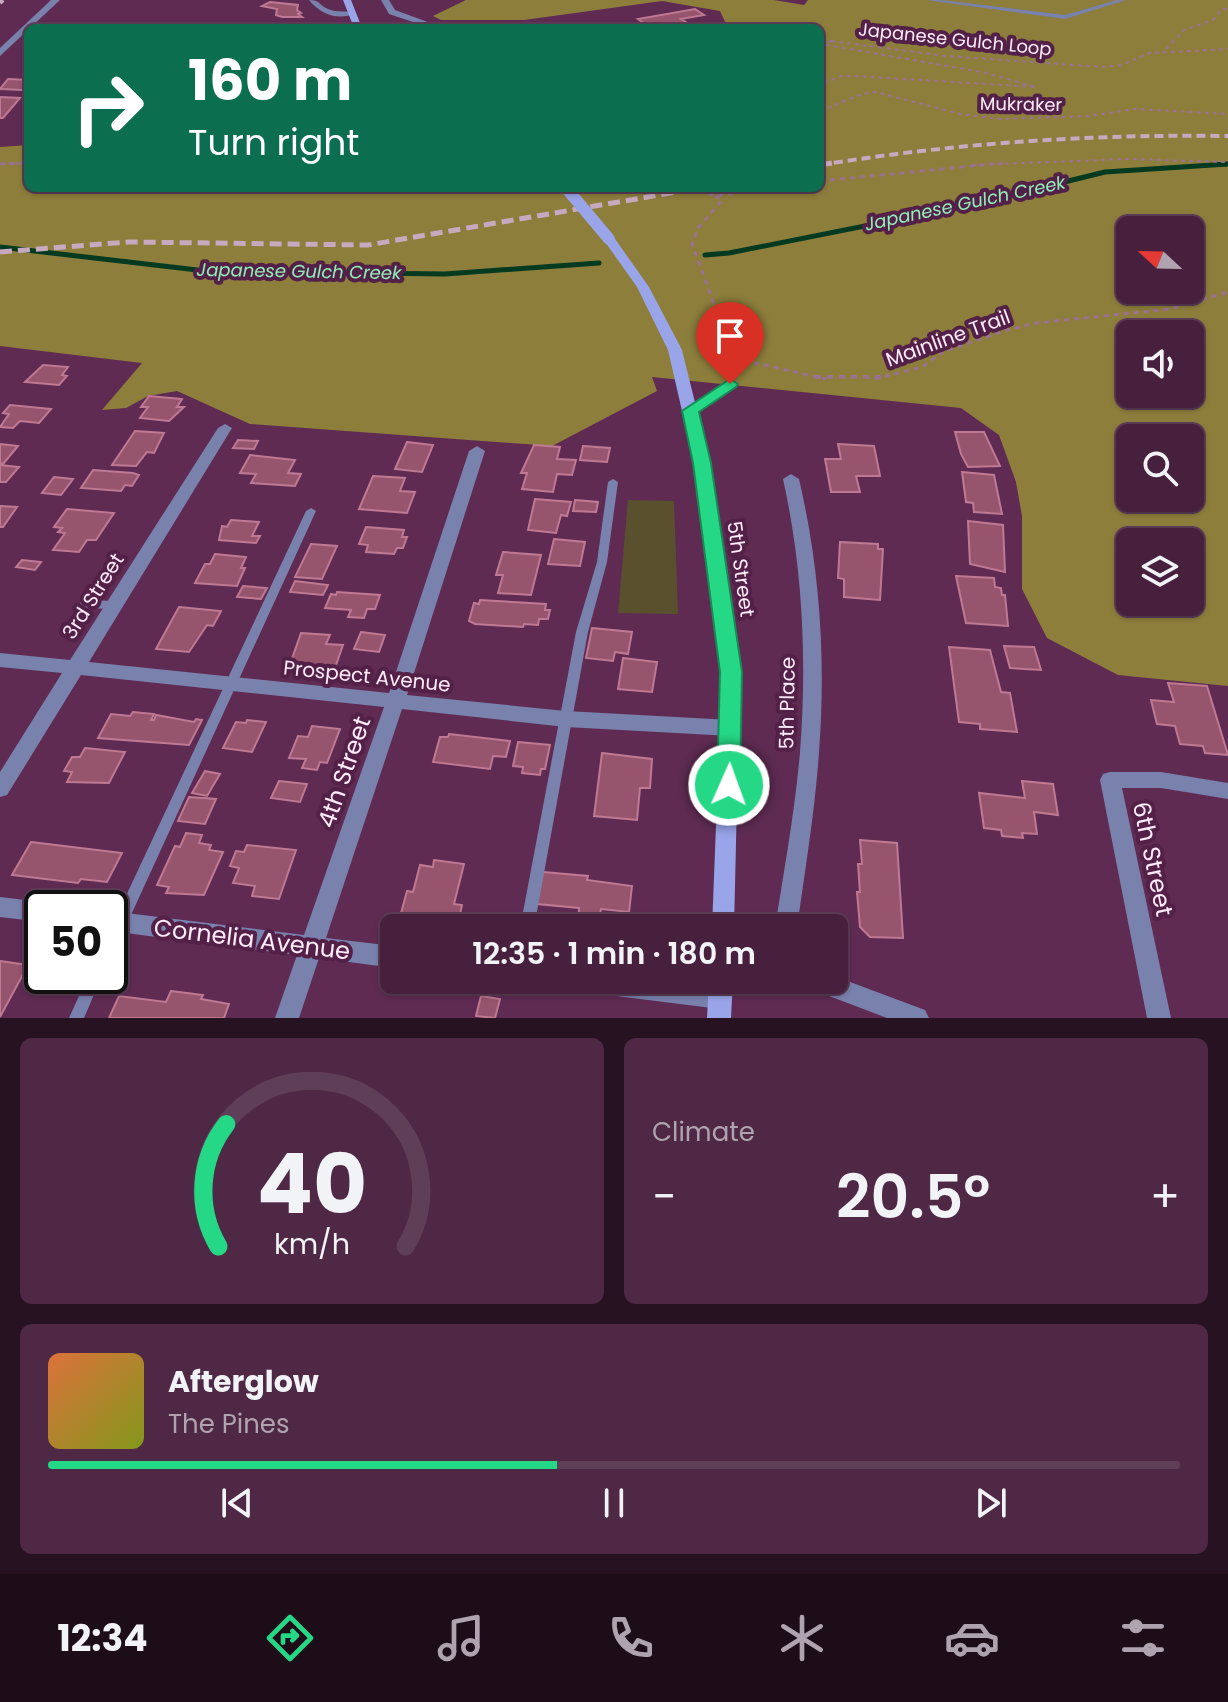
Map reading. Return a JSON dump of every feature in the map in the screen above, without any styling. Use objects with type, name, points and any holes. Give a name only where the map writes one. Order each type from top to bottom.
[{"type":"main road","points":[[347,0],[356,24]]},
{"type":"main road","name":"5th Street","points":[[569,192],[609,239],[643,287],[675,350],[691,411],[702,463],[731,672],[724,914]]},
{"type":"street","points":[[31,24],[56,0]]},
{"type":"street","points":[[313,0],[327,14],[352,13]]},
{"type":"street","points":[[385,0],[392,12],[428,24]]},
{"type":"street","points":[[0,53],[24,30]]},
{"type":"street","name":"3rd Street","points":[[0,789],[225,428]]},
{"type":"street","name":"4th Street","points":[[287,1018],[477,451]]},
{"type":"street","name":"5th Place","points":[[788,914],[811,729],[804,540],[791,479]]},
{"type":"street","name":"Prospect Avenue","points":[[0,660],[566,719],[731,728]]},
{"type":"street","name":"6th Street","points":[[1159,1018],[1110,780],[1161,780],[1228,791]]},
{"type":"street","points":[[0,907],[24,910]]},
{"type":"street","name":"Cornelia Avenue","points":[[128,923],[380,955]]},
{"type":"street","points":[[848,992],[917,1018]]},
{"type":"street","points":[[682,994],[720,999]]},
{"type":"lane","points":[[929,0],[1065,17],[1123,0]]},
{"type":"lane","points":[[691,411],[730,384]]},
{"type":"lane","points":[[530,914],[588,601],[602,562],[613,482]]},
{"type":"lane","points":[[128,895],[232,685],[311,511]]},
{"type":"lane","points":[[85,604],[113,605]]},
{"type":"lane","points":[[76,1018],[87,994]]},
{"type":"path","points":[[1164,51],[1184,30],[1213,20],[1221,9],[1228,9]]},
{"type":"path","name":"Japanese Gulch Loop","points":[[824,40],[946,56],[1103,67],[1122,65],[1143,55],[1164,51],[1228,49]]},
{"type":"path","points":[[824,43],[831,41]]},
{"type":"path","points":[[824,45],[982,72],[1036,87],[1002,88],[855,76],[841,76],[824,83]]},
{"type":"path","name":"Mukraker","points":[[824,109],[862,94],[876,92],[960,114],[1000,119],[1089,116],[1135,109],[1228,114]]},
{"type":"path","points":[[824,181],[1088,159],[1228,162]]},
{"type":"path","points":[[0,164],[24,163]]},
{"type":"path","points":[[708,192],[722,200],[698,228],[692,244],[722,326]]},
{"type":"path","points":[[715,196],[741,192]]},
{"type":"path","name":"Mainline Trail","points":[[725,356],[827,379],[874,379],[922,367],[943,352],[1007,330],[1036,323],[1170,309],[1228,292]]},
{"type":"shaded area","points":[[466,0],[774,0],[804,5],[808,0],[1228,0],[1228,686],[1118,675],[1047,638],[1022,589],[1022,516],[1016,482],[999,435],[961,408],[652,377],[657,391],[552,446],[250,424],[177,391],[148,396],[126,408],[102,410],[142,363],[0,346],[0,147],[24,145],[24,192],[824,192],[824,24],[726,24],[720,11],[662,1],[524,20],[441,20],[433,16]]},
{"type":"shaded area","points":[[628,500],[674,501],[678,614],[618,613]]},
{"type":"building","points":[[270,2],[298,5],[297,10],[301,13],[298,14],[302,17],[276,15],[277,9],[262,6]]},
{"type":"building","points":[[695,9],[704,15],[681,19],[689,24],[645,24],[638,19]]},
{"type":"building","points":[[8,79],[24,80],[22,90],[0,89]]},
{"type":"building","points":[[0,97],[20,98],[3,118],[0,118]]},
{"type":"building","points":[[43,365],[68,367],[62,375],[67,376],[59,385],[25,382]]},
{"type":"building","points":[[149,396],[182,399],[177,407],[184,407],[169,421],[140,418],[148,407],[141,407]]},
{"type":"building","points":[[10,405],[51,409],[39,423],[20,421],[13,428],[0,427],[9,414],[3,413]]},
{"type":"building","points":[[135,431],[164,433],[154,453],[147,452],[136,466],[112,465]]},
{"type":"building","points":[[955,432],[984,432],[1000,466],[968,467]]},
{"type":"building","points":[[238,440],[258,441],[254,449],[233,448]]},
{"type":"building","points":[[407,442],[433,445],[422,472],[395,469]]},
{"type":"building","points":[[0,444],[18,446],[3,464],[0,463]]},
{"type":"building","points":[[838,444],[874,446],[880,476],[856,476],[860,492],[831,492],[825,459],[841,459]]},
{"type":"building","points":[[534,445],[560,447],[557,459],[576,460],[572,475],[557,474],[553,492],[522,489],[527,473],[521,473]]},
{"type":"building","points":[[583,446],[610,448],[607,462],[580,460]]},
{"type":"building","points":[[250,455],[295,460],[288,473],[301,474],[295,486],[251,483],[256,474],[240,473]]},
{"type":"building","points":[[0,465],[19,467],[6,482],[0,482]]},
{"type":"building","points":[[93,470],[139,475],[132,486],[125,485],[121,491],[81,488]]},
{"type":"building","points":[[962,472],[994,475],[1002,514],[974,512],[973,503],[966,502]]},
{"type":"building","points":[[373,476],[405,478],[400,491],[415,492],[407,513],[359,509]]},
{"type":"building","points":[[54,477],[73,479],[61,495],[42,493]]},
{"type":"building","points":[[535,499],[571,502],[567,516],[561,515],[556,533],[528,530]]},
{"type":"building","points":[[575,500],[598,502],[596,512],[573,511]]},
{"type":"building","points":[[0,506],[17,507],[3,527],[0,527]]},
{"type":"building","points":[[67,509],[114,513],[96,540],[87,540],[79,552],[53,550],[65,533],[58,532],[62,528],[54,527]]},
{"type":"building","points":[[231,520],[259,522],[252,536],[260,536],[256,543],[219,540],[222,526],[227,527]]},
{"type":"building","points":[[968,521],[1003,525],[1005,572],[970,564]]},
{"type":"building","points":[[366,527],[404,530],[402,537],[407,537],[403,548],[397,548],[394,554],[366,552],[368,545],[359,544]]},
{"type":"building","points":[[554,539],[585,542],[580,566],[548,564]]},
{"type":"building","points":[[840,542],[878,544],[878,549],[883,549],[880,600],[844,597],[844,579],[838,578]]},
{"type":"building","points":[[311,544],[337,546],[322,579],[295,577]]},
{"type":"building","points":[[503,552],[541,555],[531,595],[498,593],[503,575],[496,575]]},
{"type":"building","points":[[215,554],[246,557],[237,586],[195,583],[205,564],[210,564]]},
{"type":"building","points":[[22,560],[41,562],[35,570],[16,567]]},
{"type":"building","points":[[956,576],[994,578],[995,587],[1001,588],[1002,595],[1005,595],[1008,626],[966,623]]},
{"type":"building","points":[[295,581],[328,585],[323,595],[290,592]]},
{"type":"building","points":[[243,586],[267,588],[261,599],[237,597]]},
{"type":"building","points":[[337,592],[380,595],[375,609],[367,609],[364,618],[348,617],[351,610],[325,608],[331,594],[336,595]]},
{"type":"building","points":[[480,600],[546,604],[545,610],[550,610],[548,619],[539,619],[538,625],[475,624],[469,621],[474,603],[479,604]]},
{"type":"building","points":[[179,607],[221,611],[213,626],[207,625],[189,652],[156,649]]},
{"type":"building","points":[[592,628],[632,632],[628,654],[615,652],[613,661],[586,658]]},
{"type":"building","points":[[361,632],[385,635],[379,652],[354,649]]},
{"type":"building","points":[[301,633],[330,635],[326,644],[343,645],[335,668],[290,664]]},
{"type":"building","points":[[1004,646],[1034,647],[1041,670],[1010,668]]},
{"type":"building","points":[[949,647],[990,650],[1001,692],[1010,693],[1017,732],[980,729],[980,724],[959,722]]},
{"type":"building","points":[[623,658],[657,662],[652,692],[618,689]]},
{"type":"building","points":[[1168,683],[1207,686],[1228,755],[1205,753],[1203,746],[1180,744],[1175,726],[1157,724],[1151,700],[1174,702]]},
{"type":"building","points":[[133,712],[154,714],[151,720],[156,715],[194,722],[196,719],[202,720],[189,745],[98,738],[111,714],[130,716]]},
{"type":"building","points":[[247,720],[266,722],[252,752],[223,748],[236,722],[246,723]]},
{"type":"building","points":[[312,726],[340,729],[327,763],[320,762],[317,770],[302,768],[306,759],[289,758],[298,736],[308,737]]},
{"type":"building","points":[[449,734],[510,741],[506,757],[493,756],[490,769],[433,762],[440,737],[448,737]]},
{"type":"building","points":[[518,742],[550,745],[545,769],[541,769],[540,775],[522,773],[523,767],[513,766]]},
{"type":"building","points":[[85,748],[125,752],[109,783],[67,782],[72,772],[64,771],[72,757],[80,757]]},
{"type":"building","points":[[602,753],[652,759],[650,788],[640,788],[637,820],[594,816]]},
{"type":"building","points":[[205,771],[220,774],[207,796],[192,793]]},
{"type":"building","points":[[279,781],[307,784],[300,802],[271,798]]},
{"type":"building","points":[[1022,781],[1053,784],[1058,815],[1034,812],[1037,834],[1022,833],[1023,838],[1002,836],[1001,830],[984,828],[979,793],[1025,798]]},
{"type":"building","points":[[189,797],[216,799],[205,824],[178,821]]},
{"type":"building","points":[[186,833],[202,835],[199,843],[211,845],[209,850],[223,852],[204,895],[166,893],[169,887],[157,885],[175,846],[180,847]]},
{"type":"building","points":[[860,840],[897,843],[903,938],[870,937],[860,927],[857,892],[860,892],[858,864],[862,864]]},
{"type":"building","points":[[31,842],[122,853],[107,882],[81,879],[78,883],[12,875]]},
{"type":"building","points":[[247,845],[296,850],[279,899],[252,896],[255,886],[233,883],[239,868],[230,866],[236,851],[244,852]]},
{"type":"building","points":[[434,860],[464,864],[454,904],[462,905],[460,914],[401,914],[407,891],[413,892],[420,865],[433,867]]},
{"type":"building","points":[[543,872],[588,876],[587,880],[632,886],[629,912],[601,909],[600,914],[590,914],[579,913],[579,908],[537,904]]},
{"type":"building","points":[[0,961],[24,964],[24,972],[0,1017]]},
{"type":"building","points":[[171,991],[203,995],[201,999],[229,1004],[224,1018],[109,1018],[119,996],[166,1002]]},
{"type":"building","points":[[481,996],[500,999],[495,1018],[476,1016]]},
{"type":"waterway","name":"Japanese Gulch Creek","points":[[705,255],[729,253],[975,204],[1105,172],[1228,164],[1211,165]]},
{"type":"waterway","name":"Japanese Gulch Creek","points":[[0,247],[206,271],[445,274],[599,263]]},
{"type":"railway","points":[[0,3],[3,0]]},
{"type":"railway","points":[[824,164],[922,151],[1024,142],[1228,136]]},
{"type":"railway","points":[[824,164],[832,163]]},
{"type":"railway","points":[[0,252],[128,242],[368,245],[677,192]]},
{"type":"route","points":[[729,785],[731,672],[702,463],[691,411],[730,384]]}]
